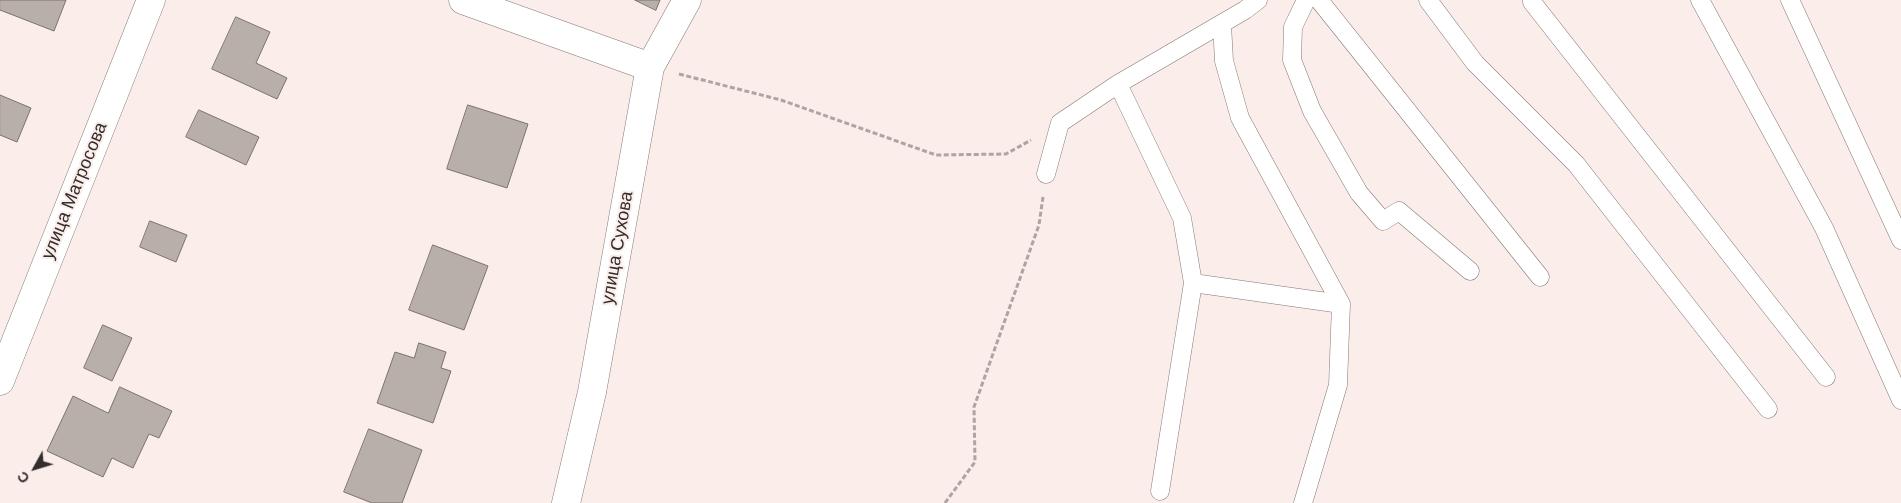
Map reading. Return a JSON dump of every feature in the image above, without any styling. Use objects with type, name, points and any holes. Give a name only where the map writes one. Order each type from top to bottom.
[{"type":"street","name":"улица Матросова","points":[[0,381],[151,0]]},
{"type":"street","points":[[463,0],[650,67]]},
{"type":"street","name":"улица Сухова","points":[[566,503],[592,392],[650,67],[686,0]]},
{"type":"lane","points":[[1046,174],[1060,123],[1118,84],[1222,24],[1258,0]]},
{"type":"lane","points":[[1306,0],[1294,27],[1292,60],[1312,111],[1359,193],[1383,221],[1399,211],[1470,272]]},
{"type":"lane","points":[[1319,0],[1540,277]]},
{"type":"lane","points":[[1428,0],[1475,63],[1576,164],[1768,409]]},
{"type":"lane","points":[[1532,0],[1826,377]]},
{"type":"lane","points":[[1700,0],[1824,228],[1901,400]]},
{"type":"lane","points":[[1790,0],[1901,240]]},
{"type":"lane","points":[[1222,24],[1224,61],[1240,118],[1341,304],[1338,385],[1303,503]]},
{"type":"lane","points":[[1118,84],[1182,218],[1194,283],[1160,491]]},
{"type":"lane","points":[[1194,283],[1341,304]]},
{"type":"path","points":[[650,67],[781,100],[936,156],[1006,154],[1060,123]]},
{"type":"path","points":[[945,503],[975,462],[974,407],[1039,225],[1046,174]]},
{"type":"building","points":[[0,0],[66,0],[54,31],[0,10]]},
{"type":"building","points":[[635,0],[660,0],[656,10]]},
{"type":"building","points":[[236,17],[270,32],[256,63],[287,78],[277,99],[212,69]]},
{"type":"building","points":[[0,95],[31,108],[17,142],[0,135]]},
{"type":"building","points":[[468,105],[528,124],[507,188],[447,169]]},
{"type":"building","points":[[199,110],[259,137],[246,165],[186,137]]},
{"type":"building","points":[[150,221],[187,235],[176,262],[140,247]]},
{"type":"building","points":[[433,245],[488,266],[464,330],[409,310]]},
{"type":"building","points":[[103,325],[132,338],[112,381],[84,368]]},
{"type":"building","points":[[419,343],[446,352],[441,368],[451,371],[433,423],[377,403],[395,352],[414,358]]},
{"type":"building","points":[[120,387],[172,411],[159,438],[149,434],[133,468],[112,458],[103,477],[47,451],[73,396],[108,413]]},
{"type":"building","points":[[369,429],[422,450],[402,503],[372,503],[344,492]]}]
